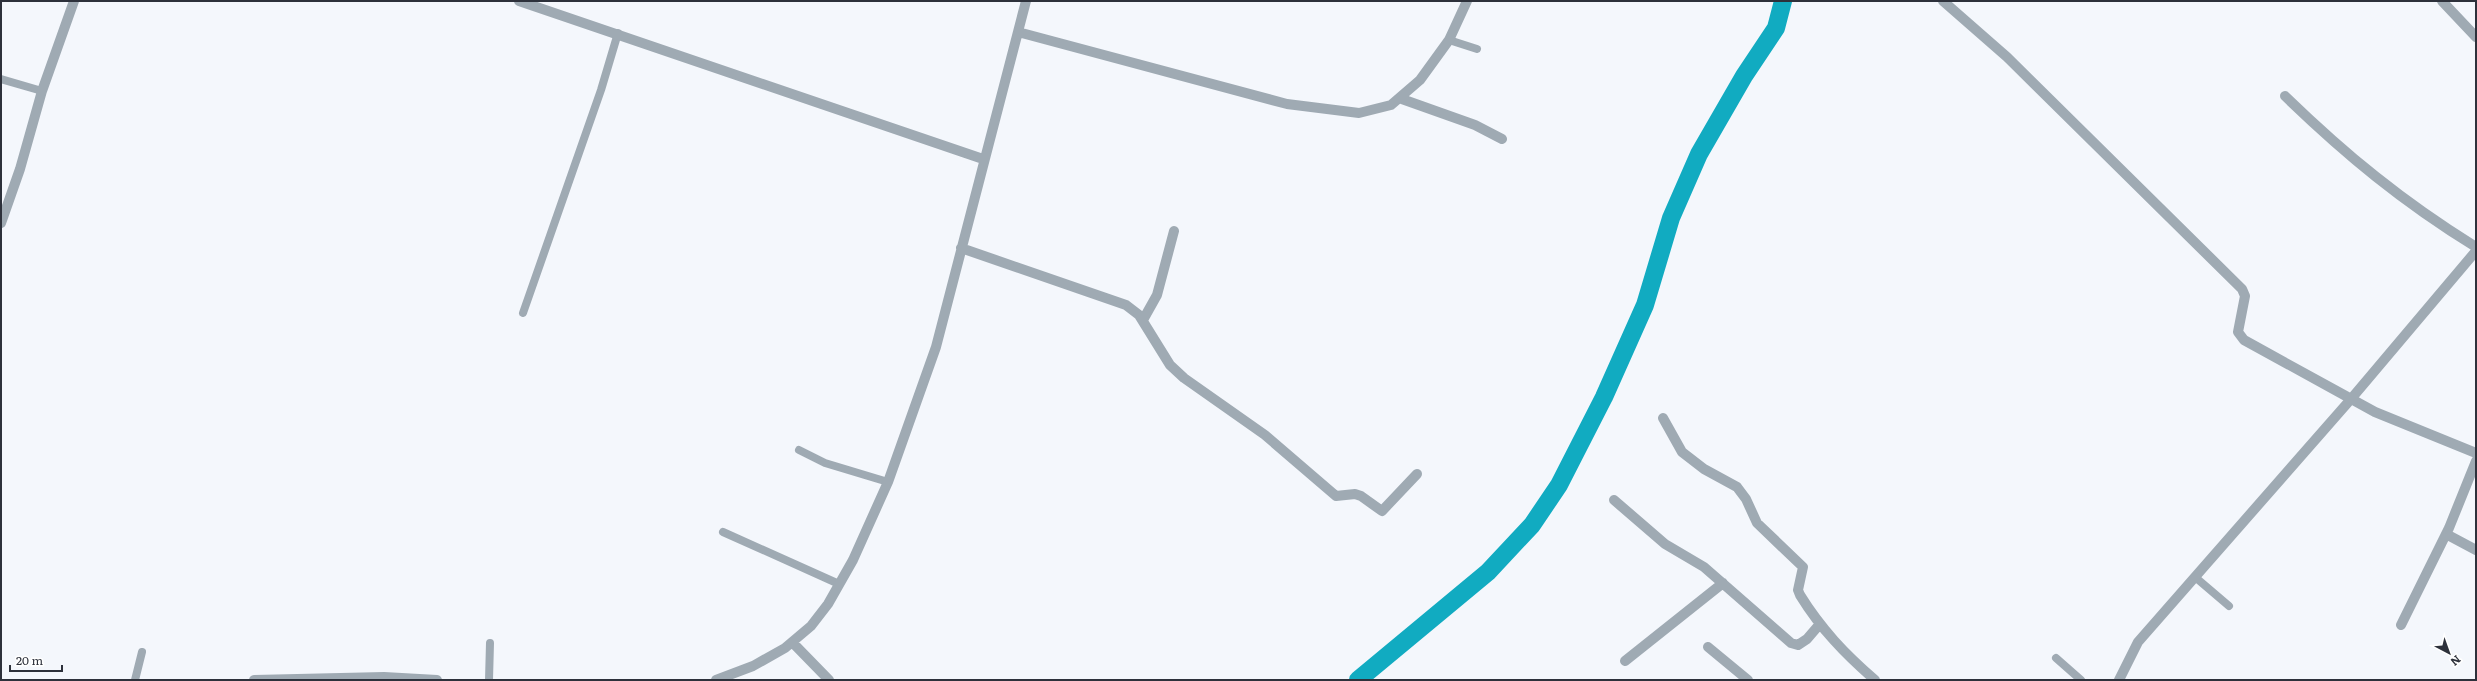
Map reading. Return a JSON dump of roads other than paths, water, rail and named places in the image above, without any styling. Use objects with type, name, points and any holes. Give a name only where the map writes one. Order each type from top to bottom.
[{"type":"street","points":[[1,223],[6,198],[74,1]]},
{"type":"street","points":[[716,680],[753,666],[792,642],[811,626],[853,560],[888,482],[936,347],[983,159],[1026,1]]},
{"type":"street","points":[[1018,32],[1287,104],[1359,113],[1391,105],[1420,80],[1449,40],[1467,1]]},
{"type":"street","points":[[1943,1],[2018,68],[2242,289],[2245,296],[2238,332],[2244,340],[2375,412],[2476,453]]},
{"type":"street","points":[[2442,1],[2476,37]]},
{"type":"street","points":[[525,2],[983,159]]},
{"type":"street","points":[[2285,96],[2378,180],[2432,220],[2476,247]]},
{"type":"street","points":[[1399,98],[1475,125],[1502,139]]},
{"type":"street","points":[[1143,320],[1157,295],[1174,231]]},
{"type":"street","points":[[961,248],[1126,305],[1143,320],[1170,365],[1184,378],[1265,435],[1336,496],[1355,494],[1382,511],[1417,474]]},
{"type":"street","points":[[2119,680],[2138,642],[2351,399],[2476,251]]},
{"type":"street","points":[[1663,418],[1682,452],[1704,469],[1737,487],[1746,499],[1757,523],[1804,567],[1798,590],[1819,625],[1844,654],[1875,680]]},
{"type":"street","points":[[2401,625],[2446,534],[2476,461]]},
{"type":"street","points":[[1614,500],[1665,544],[1704,566],[1795,645],[1807,638],[1819,625]]},
{"type":"street","points":[[2446,534],[2476,550]]},
{"type":"street","points":[[1625,661],[1723,583]]},
{"type":"street","points":[[792,642],[829,680]]},
{"type":"street","points":[[1708,647],[1748,680]]},
{"type":"street","points":[[254,680],[332,678],[416,678],[437,680]]},
{"type":"lane","points":[[524,313],[601,90],[618,34]]},
{"type":"lane","points":[[1449,40],[1477,49]]},
{"type":"lane","points":[[1,79],[42,91]]},
{"type":"lane","points":[[799,450],[825,463],[888,482]]},
{"type":"lane","points":[[723,532],[839,584]]},
{"type":"lane","points":[[2195,577],[2229,606]]},
{"type":"lane","points":[[489,680],[490,643]]},
{"type":"lane","points":[[135,680],[142,652]]},
{"type":"lane","points":[[2056,658],[2081,680]]},
{"type":"waterway","points":[[1358,680],[1488,572],[1532,525],[1559,485],[1604,397],[1645,305],[1671,218],[1699,154],[1744,76],[1776,28],[1783,1]]}]
